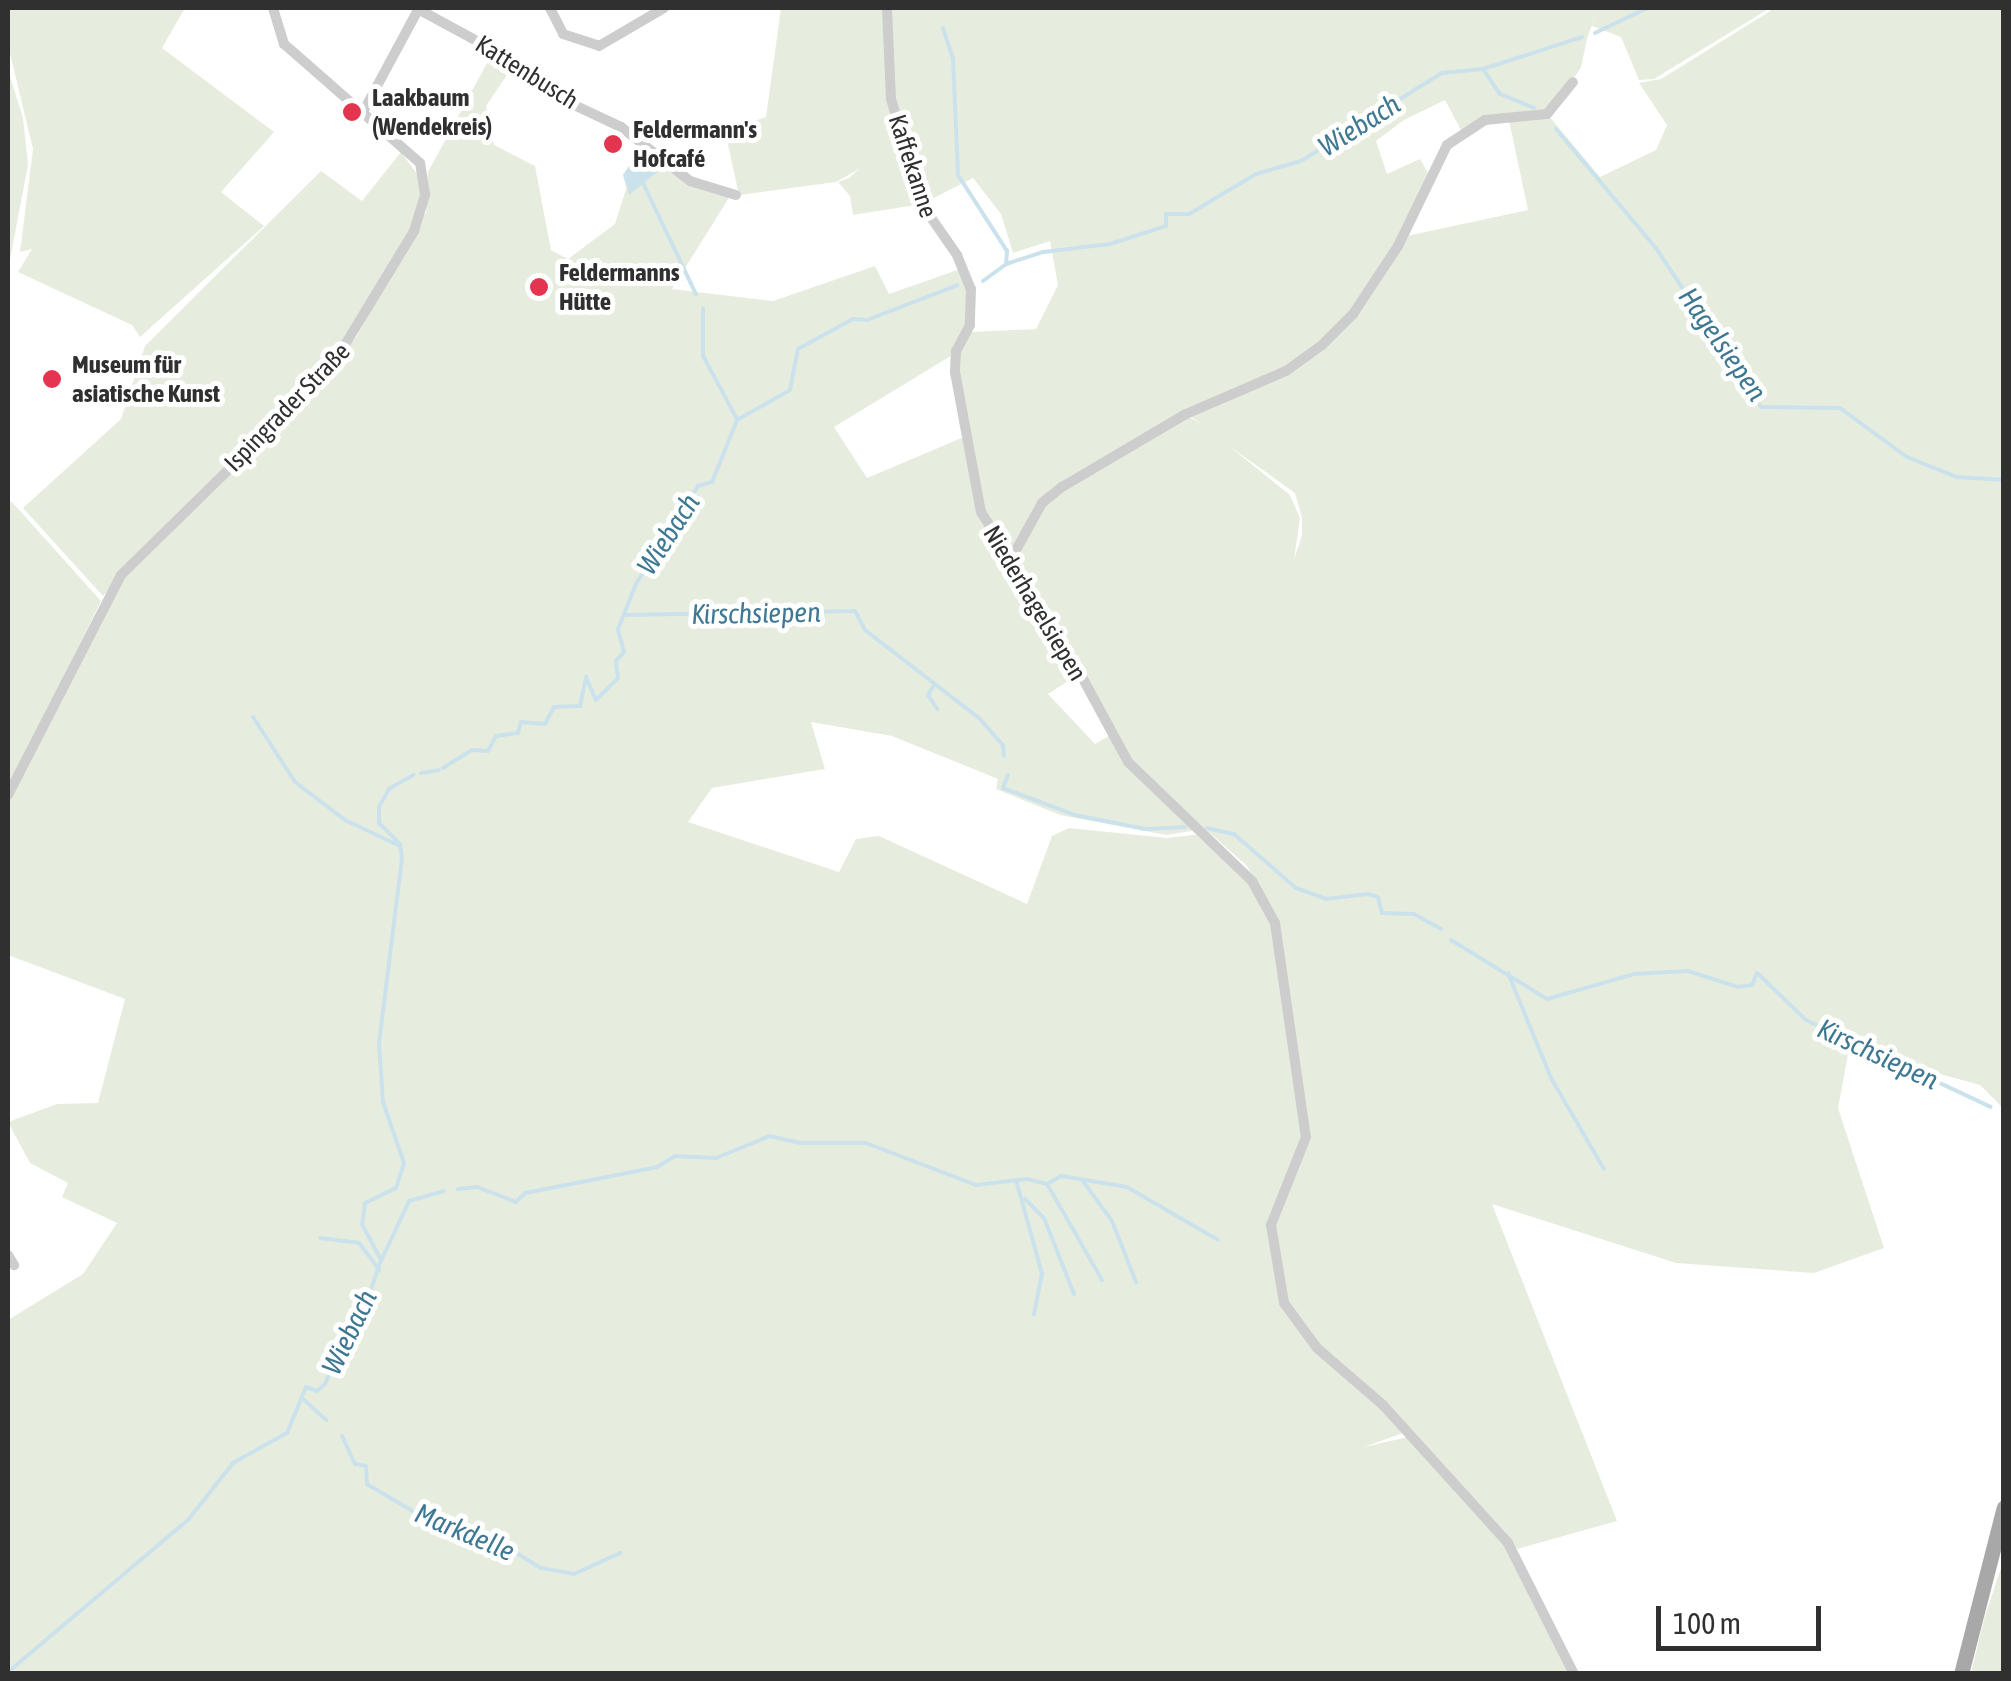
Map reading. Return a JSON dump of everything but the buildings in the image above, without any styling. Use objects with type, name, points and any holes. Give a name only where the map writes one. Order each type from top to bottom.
[{"type":"main road","points":[[1961,1674],[2002,1518]]},
{"type":"street","points":[[273,8],[284,44],[363,112],[419,8]]},
{"type":"street","name":"Kattenbusch","points":[[419,8],[499,53],[557,97],[621,128],[690,181],[736,195]]},
{"type":"street","points":[[550,8],[569,39],[600,46],[664,8]]},
{"type":"street","name":"Kaffekanne","points":[[887,8],[891,99],[923,206],[969,280]]},
{"type":"street","points":[[1010,561],[1042,503],[1062,487],[1186,414],[1286,371],[1322,345],[1353,314],[1398,246],[1448,145],[1496,116],[1548,114],[1573,82]]},
{"type":"street","name":"Ispingrader Straße","points":[[8,795],[121,575],[328,371],[401,258],[421,210],[425,172],[363,112]]},
{"type":"street","name":"Niederhagelsiepen","points":[[969,280],[970,325],[956,352],[955,372],[969,470],[981,512],[1057,631],[1128,762],[1264,895],[1279,939],[1306,1137],[1272,1225],[1284,1303],[1317,1348],[1383,1405],[1508,1544],[1574,1674]]},
{"type":"green space","points":[[8,8],[185,8],[162,48],[274,132],[221,192],[264,226],[140,337],[132,325],[18,272],[32,249],[20,252],[33,149],[8,45]]},
{"type":"green space","points":[[781,8],[885,8],[891,93],[888,8],[1770,8],[1654,79],[1639,80],[1621,37],[1592,26],[1598,10],[1587,38],[1581,68],[1547,113],[1496,115],[1462,132],[1445,100],[1404,120],[1376,141],[1387,174],[1420,159],[1428,173],[1402,237],[1528,210],[1508,116],[1548,115],[1600,177],[1656,150],[1667,125],[1639,83],[1661,79],[1775,8],[2003,8],[2003,1108],[1980,1085],[1849,1049],[1838,1108],[1884,1248],[1814,1273],[1676,1263],[1492,1204],[1617,1521],[1517,1549],[1409,1431],[1364,1447],[1408,1437],[1455,1485],[1512,1550],[1572,1673],[8,1673],[8,1320],[83,1274],[117,1223],[62,1197],[68,1183],[30,1163],[8,1122],[57,1104],[98,1103],[125,999],[8,955],[8,800],[123,575],[329,373],[357,336],[426,212],[428,172],[493,52],[513,66],[486,106],[494,145],[535,166],[551,250],[568,259],[615,224],[638,151],[689,182],[730,196],[672,289],[773,301],[875,266],[889,294],[963,268],[971,309],[954,354],[834,427],[867,478],[964,437],[979,512],[1078,675],[1048,694],[1095,744],[1109,736],[1127,764],[1198,830],[1166,835],[1060,815],[996,789],[998,779],[892,736],[811,722],[825,769],[712,788],[688,822],[839,872],[856,839],[879,836],[1027,904],[1052,836],[1069,828],[1167,838],[1201,834],[1261,898],[1277,940],[1303,1138],[1273,1213],[1270,1225],[1274,1250],[1273,1225],[1309,1132],[1278,921],[1247,866],[1129,761],[1059,631],[1012,561],[1043,504],[1062,488],[1186,415],[1203,425],[1185,413],[1060,487],[1036,508],[1010,558],[975,491],[957,353],[969,332],[1036,329],[1058,285],[1050,241],[1013,253],[1001,214],[973,178],[924,203],[892,99],[922,204],[853,215],[850,196],[838,182],[859,169],[836,182],[739,195],[725,131],[766,117]],"holes":[[[1229,446],[1295,493],[1302,518],[1302,535],[1294,560],[1300,518],[1290,495]]]},
{"type":"green space","points":[[8,70],[23,118],[28,165],[8,270]]},
{"type":"green space","points":[[401,152],[423,182],[412,229],[329,368],[103,596],[23,508],[121,419],[145,346],[321,171],[362,201]]},
{"type":"green space","points":[[12,502],[101,601],[8,791],[8,503]]},
{"type":"green space","points":[[2003,1562],[2003,1673],[1971,1673],[1984,1619]]},
{"type":"water","points":[[636,155],[661,169],[629,195],[623,175]]},
{"type":"waterway","name":"Wiebach","points":[[1595,33],[1647,8]]},
{"type":"waterway","points":[[943,28],[953,59],[958,175],[1007,251],[1006,264]]},
{"type":"waterway","name":"Wiebach","points":[[983,281],[1006,264],[1044,252],[1110,244],[1166,226],[1166,214],[1189,214],[1256,174],[1301,161],[1442,73],[1483,69],[1582,37]]},
{"type":"waterway","name":"Hagelsiepen","points":[[1483,69],[1500,94],[1534,108]]},
{"type":"waterway","name":"Hagelsiepen","points":[[1556,129],[1656,248],[1761,407],[1840,408],[1907,457],[1957,477],[2004,480]]},
{"type":"waterway","points":[[643,183],[696,294]]},
{"type":"waterway","name":"Wiebach","points":[[443,768],[472,750],[488,751],[496,736],[518,733],[521,722],[545,724],[554,707],[580,706],[586,677],[596,700],[618,678],[616,661],[624,652],[618,629],[636,584],[698,486],[712,482],[737,420],[790,390],[798,349],[853,319],[867,320],[958,285]]},
{"type":"waterway","points":[[703,308],[703,356],[737,419]]},
{"type":"waterway","name":"Kirschsiepen","points":[[625,615],[855,611],[865,630],[980,719],[1003,745],[1004,756]]},
{"type":"waterway","points":[[934,685],[928,695],[937,709]]},
{"type":"waterway","points":[[253,717],[295,782],[345,820],[398,845]]},
{"type":"waterway","name":"Wiebach","points":[[421,773],[439,770]]},
{"type":"waterway","name":"Wiebach","points":[[8,1672],[188,1520],[233,1463],[287,1433],[306,1387],[317,1391],[325,1384],[351,1323],[365,1307],[381,1260],[362,1225],[365,1203],[396,1188],[404,1163],[383,1102],[379,1043],[402,858],[400,844],[379,823],[379,807],[389,789],[413,775]]},
{"type":"waterway","name":"Kirschsiepen","points":[[1008,775],[1003,788],[1075,815],[1146,829],[1185,827]]},
{"type":"waterway","name":"Kirschsiepen","points":[[1207,828],[1234,834],[1296,888],[1326,899],[1368,894],[1378,897],[1382,913],[1414,914],[1441,929]]},
{"type":"waterway","name":"Kirschsiepen","points":[[1451,940],[1547,999],[1634,974],[1688,971],[1738,987],[1752,985],[1757,973],[1806,1020],[1991,1107]]},
{"type":"waterway","points":[[1508,973],[1551,1078],[1604,1169]]},
{"type":"waterway","points":[[458,1189],[477,1187],[516,1202],[525,1193],[657,1167],[675,1156],[716,1158],[770,1136],[801,1143],[866,1143],[976,1185],[1027,1179],[1047,1184],[1061,1176],[1127,1187],[1218,1240]]},
{"type":"waterway","points":[[1016,1180],[1042,1274],[1034,1314]]},
{"type":"waterway","points":[[1083,1181],[1112,1221],[1136,1282]]},
{"type":"waterway","points":[[1047,1184],[1102,1280]]},
{"type":"waterway","points":[[382,1259],[409,1201],[444,1191]]},
{"type":"waterway","points":[[1025,1199],[1044,1218],[1074,1294]]},
{"type":"waterway","points":[[320,1238],[359,1243],[379,1270]]},
{"type":"waterway","name":"Markdelle","points":[[304,1400],[326,1420]]},
{"type":"waterway","name":"Markdelle","points":[[342,1436],[355,1464],[366,1466],[367,1484],[441,1528],[483,1543],[490,1537],[541,1568],[574,1574],[620,1553]]},
{"type":"place","name":"Laakbaum (Wendekreis)","points":[[352,112]]},
{"type":"place","name":"Feldermann's Hofcafé","points":[[613,144]]},
{"type":"place","name":"Feldermanns Hütte","points":[[539,287]]},
{"type":"place","name":"Museum für asiatische Kunst","points":[[52,379]]}]
